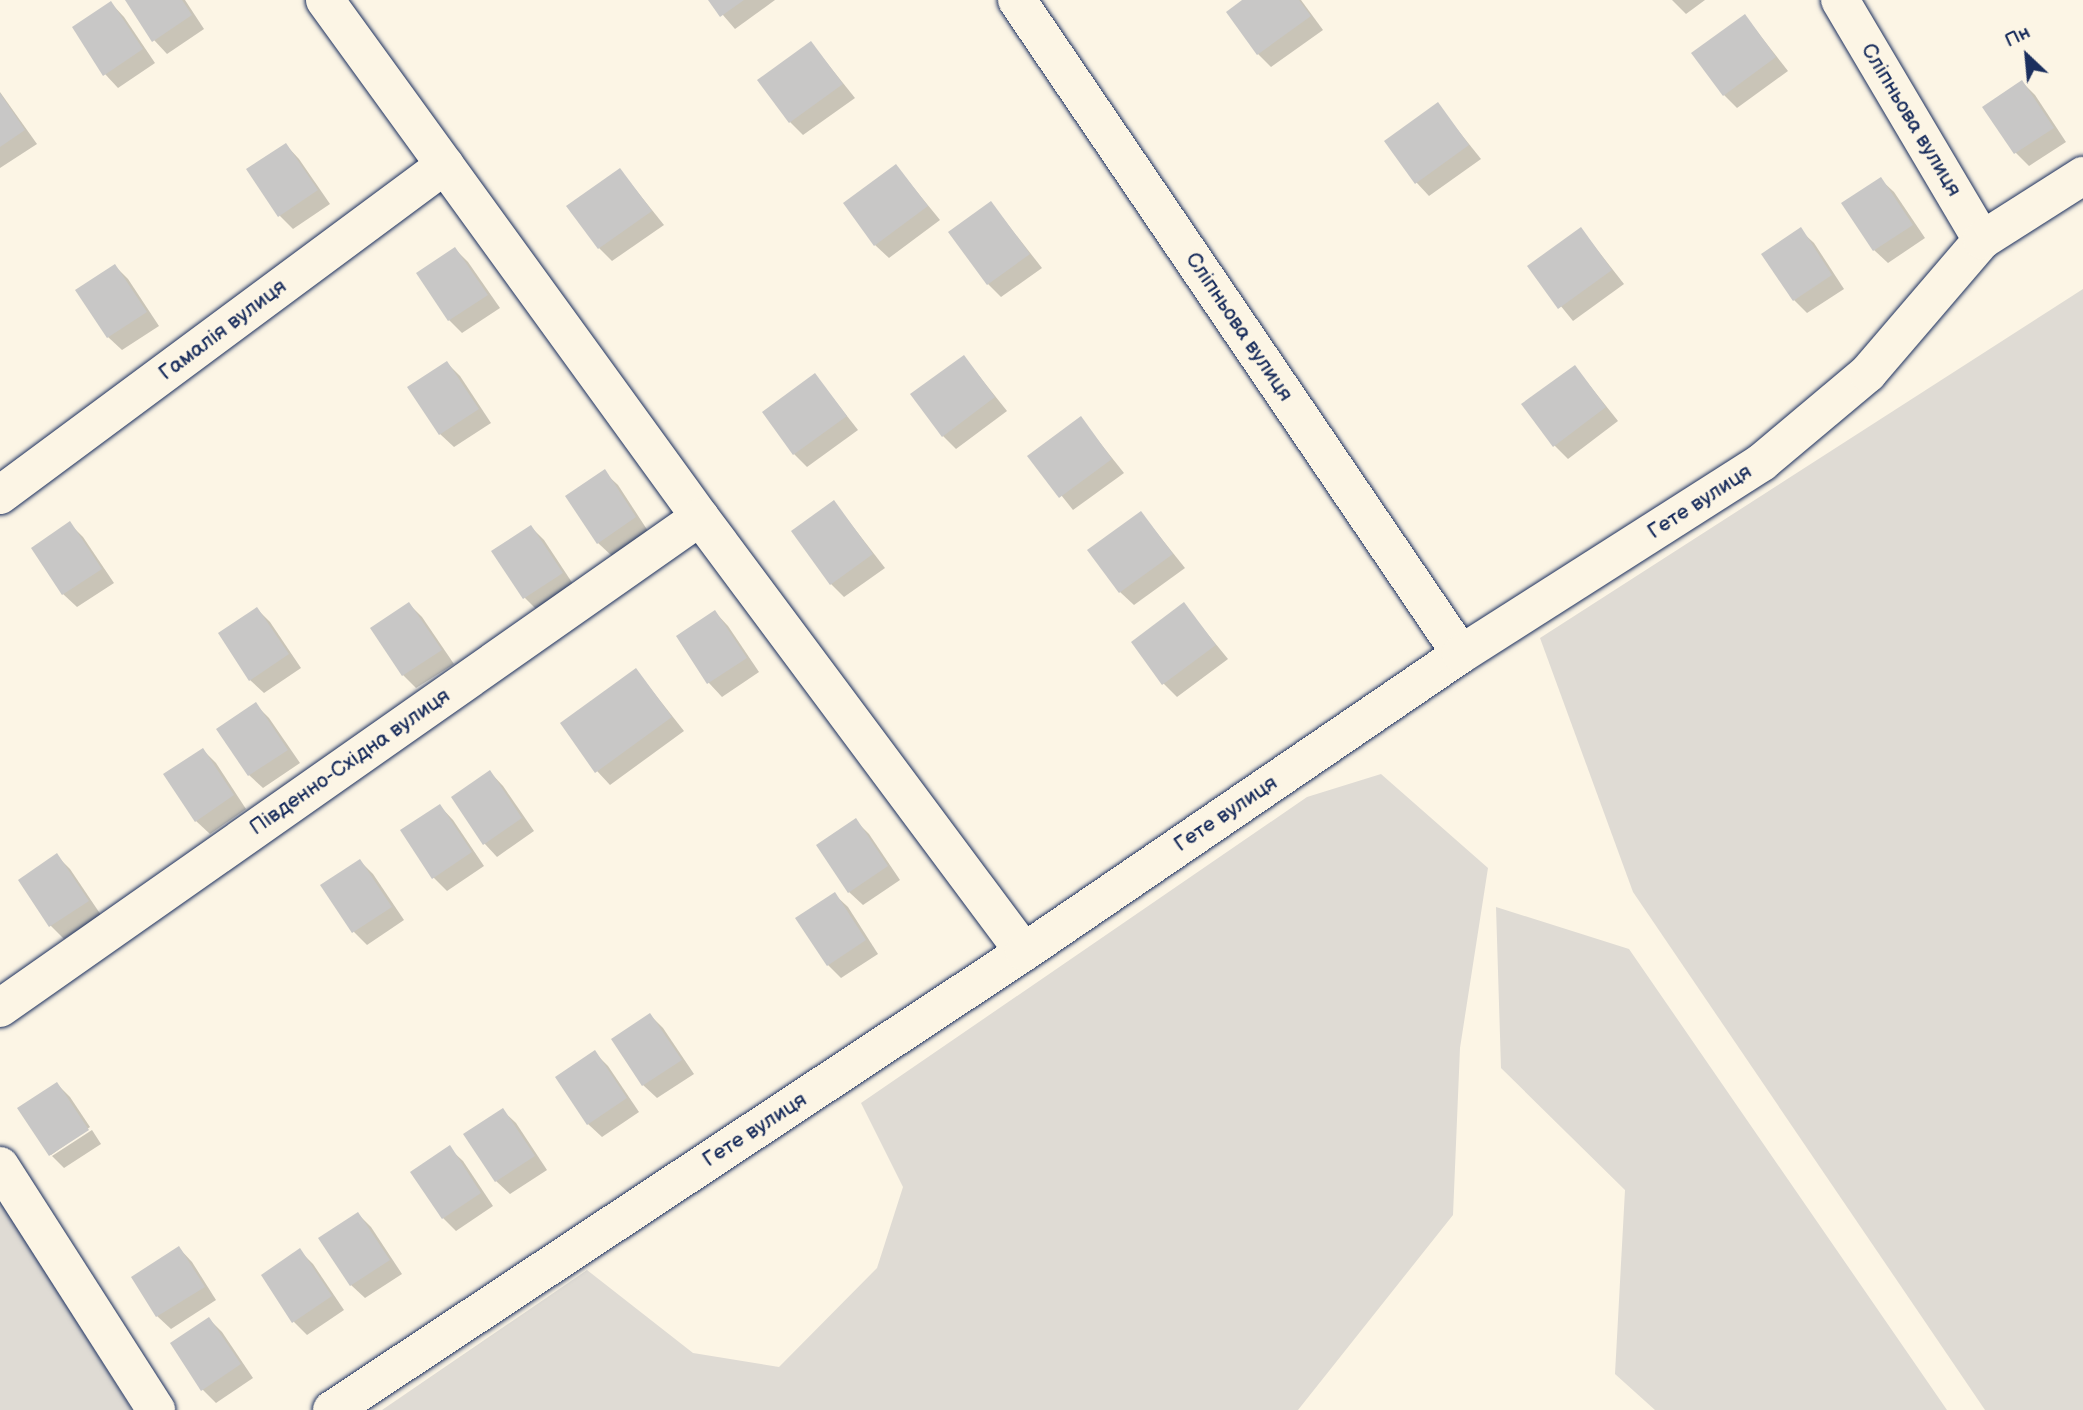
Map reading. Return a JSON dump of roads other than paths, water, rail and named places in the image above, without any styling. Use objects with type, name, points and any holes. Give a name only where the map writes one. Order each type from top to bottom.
[{"type":"street","points":[[325,0],[700,517],[1024,952]]},
{"type":"street","name":"Сліпньова вулиця","points":[[1017,0],[1461,654]]},
{"type":"street","name":"Сліпньова вулиця","points":[[1840,0],[1982,240]]},
{"type":"street","name":"Гамалія вулиця","points":[[0,495],[445,165]]},
{"type":"street","name":"Гете вулиця","points":[[332,1410],[1024,952],[1461,654],[1762,462],[1868,373],[1982,240],[2083,176]]},
{"type":"street","name":"Південно-Східна вулиця","points":[[0,1008],[700,517]]},
{"type":"street","points":[[0,1166],[156,1410]]}]
